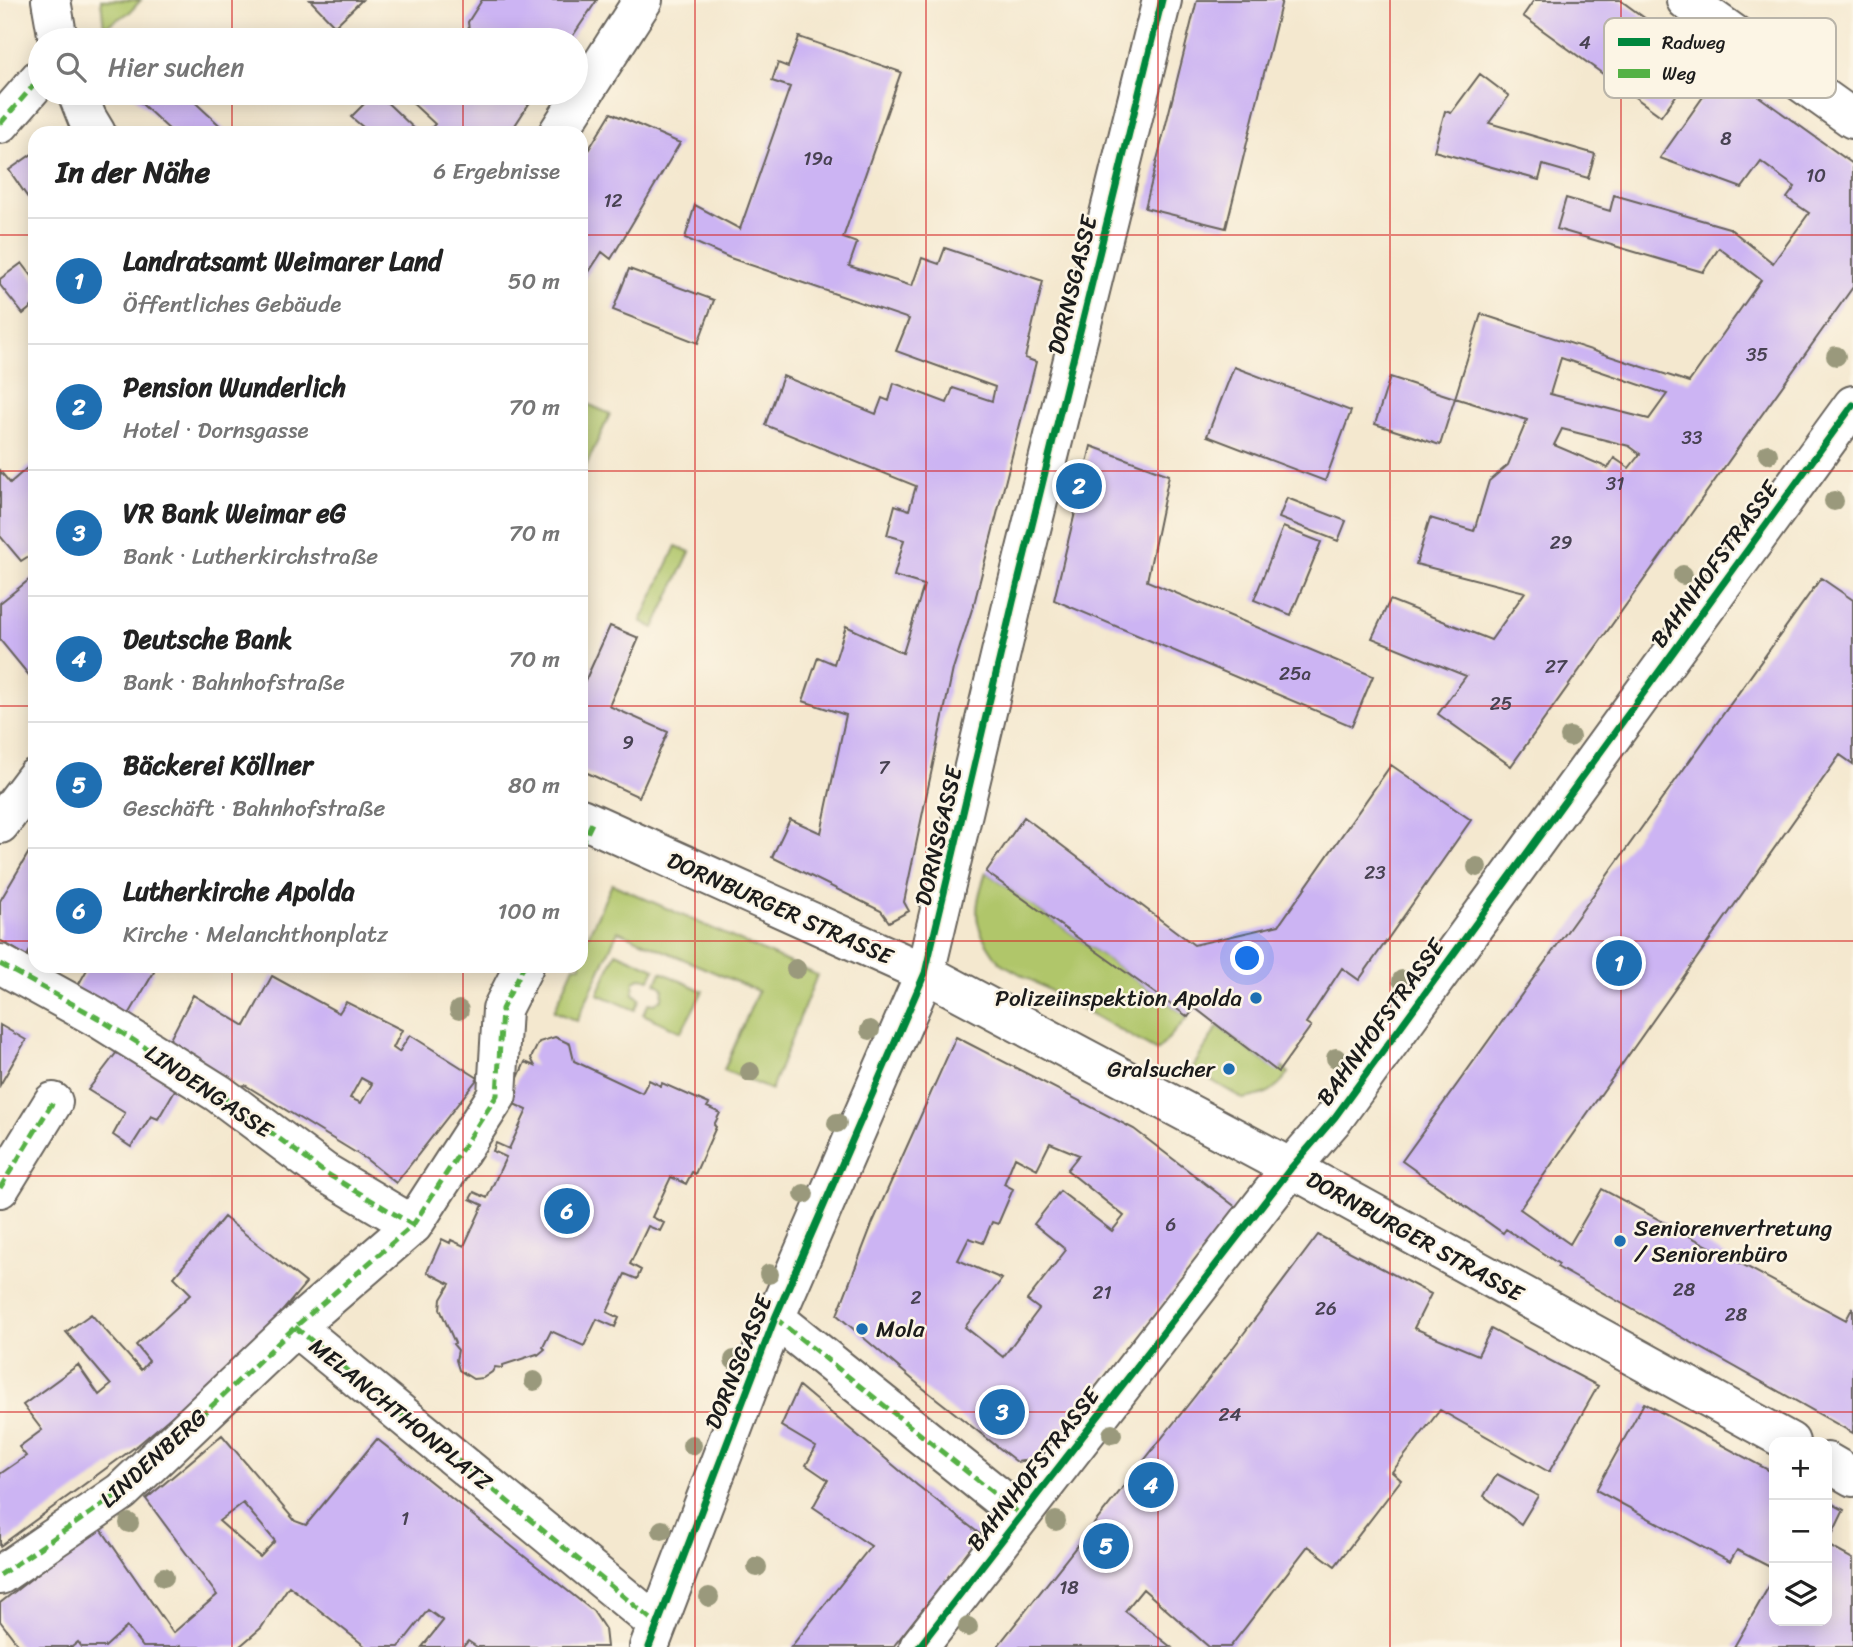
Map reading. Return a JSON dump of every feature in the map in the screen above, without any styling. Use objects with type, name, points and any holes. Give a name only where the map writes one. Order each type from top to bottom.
[{"type":"street","points":[[51,0],[56,28]]},
{"type":"street","points":[[588,86],[643,0]]},
{"type":"street","name":"DORNSGASSE","points":[[653,1635],[775,1318],[925,973],[1013,602],[1162,0]]},
{"type":"street","points":[[1686,0],[1711,18]]},
{"type":"street","points":[[0,124],[28,92]]},
{"type":"street","points":[[1824,98],[1853,119]]},
{"type":"street","points":[[81,105],[92,126]]},
{"type":"street","points":[[562,126],[576,105]]},
{"type":"street","name":"BAHNHOFSTRASSE","points":[[919,1647],[1291,1168],[1335,1117],[1853,405]]},
{"type":"street","points":[[0,824],[28,787]]},
{"type":"street","name":"DORNBURGER STRASSE","points":[[588,830],[925,973],[1291,1168],[1781,1437]]},
{"type":"street","name":"LINDENGASSE","points":[[0,964],[98,1018],[218,1093],[324,1172],[414,1225]]},
{"type":"street","name":"MELANCHTHONPLATZ","points":[[520,973],[502,1009],[497,1095],[414,1225],[295,1327],[653,1635]]},
{"type":"street","points":[[0,1188],[53,1102]]},
{"type":"street","points":[[775,1318],[1021,1516]]},
{"type":"street","name":"LINDENBERG","points":[[0,1575],[121,1492],[295,1327]]},
{"type":"street","points":[[1832,1465],[1853,1477]]},
{"type":"green space","points":[[101,0],[141,0],[130,12],[104,27]]},
{"type":"green space","points":[[588,404],[610,414],[588,462]]},
{"type":"green space","points":[[676,546],[690,552],[654,628],[641,621]]},
{"type":"green space","points":[[986,872],[1188,1017],[1157,1051],[999,962],[984,939],[978,919],[978,899]]},
{"type":"green space","points":[[612,884],[817,975],[771,1090],[724,1070],[758,991],[618,931],[577,1021],[554,1011],[571,973],[588,973],[588,936]]},
{"type":"green space","points":[[616,952],[655,969],[650,979],[639,978],[634,982],[633,993],[640,999],[635,1010],[598,994]]},
{"type":"green space","points":[[661,972],[703,991],[681,1032],[643,1014],[649,1003],[655,1004],[662,998],[663,988],[656,983]]},
{"type":"green space","points":[[1218,1026],[1277,1071],[1282,1067],[1289,1073],[1269,1092],[1243,1099],[1192,1069]]},
{"type":"building","points":[[310,0],[362,0],[335,26]]},
{"type":"building","points":[[482,0],[597,0],[578,28],[469,28],[468,22]]},
{"type":"building","points":[[1197,0],[1282,0],[1226,228],[1145,208]]},
{"type":"building","points":[[1534,0],[1620,0],[1645,18],[1604,18],[1604,75],[1523,16]]},
{"type":"building","points":[[799,37],[901,72],[843,238],[857,243],[849,266],[912,286],[922,258],[939,264],[945,248],[1043,281],[1025,358],[1036,362],[975,600],[953,669],[904,902],[909,911],[889,922],[881,911],[772,857],[790,819],[821,833],[846,715],[803,701],[818,657],[834,664],[846,626],[903,653],[924,585],[894,576],[904,540],[887,535],[895,505],[909,510],[916,486],[765,425],[783,376],[876,414],[882,398],[889,401],[894,383],[947,403],[953,388],[992,401],[995,387],[896,351],[909,319],[730,258],[685,238],[695,205],[740,229],[790,87],[772,81],[778,63],[788,67]]},
{"type":"building","points":[[1480,74],[1509,96],[1489,123],[1595,154],[1588,178],[1543,165],[1539,180],[1434,151],[1445,111],[1451,113]]},
{"type":"building","points":[[1636,98],[1674,98],[1661,116]]},
{"type":"building","points":[[1702,98],[1761,98],[1853,164],[1853,287],[1511,766],[1438,714],[1466,676],[1372,638],[1390,600],[1491,640],[1525,592],[1416,564],[1430,518],[1474,531],[1489,481],[1508,465],[1527,420],[1455,398],[1481,314],[1689,382],[1761,280],[1719,248],[1703,272],[1557,229],[1566,198],[1610,211],[1614,195],[1729,228],[1773,263],[1809,213],[1787,198],[1795,187],[1761,162],[1742,188],[1660,158]],"holes":[[[1561,358],[1667,394],[1649,419],[1550,394]],[[1562,429],[1629,446],[1640,454],[1629,468],[1614,458],[1608,468],[1554,445]]]},
{"type":"building","points":[[143,105],[198,105],[220,126],[165,126]]},
{"type":"building","points":[[363,105],[390,105],[412,126],[362,126],[351,117]]},
{"type":"building","points":[[414,105],[528,105],[515,126],[433,126],[435,124]]},
{"type":"building","points":[[611,113],[680,143],[611,259],[602,252],[588,273],[588,151]]},
{"type":"building","points":[[28,157],[28,198],[9,170]]},
{"type":"building","points":[[22,263],[28,271],[28,310],[23,314],[0,285],[0,279]]},
{"type":"building","points":[[629,269],[714,300],[698,343],[613,310]]},
{"type":"building","points":[[1234,367],[1351,411],[1325,481],[1207,436]]},
{"type":"building","points":[[1390,377],[1455,398],[1440,445],[1375,424]]},
{"type":"building","points":[[1091,446],[1169,475],[1147,581],[1373,676],[1352,726],[1054,600]]},
{"type":"building","points":[[28,467],[28,556],[21,561],[0,536],[0,471],[10,483]]},
{"type":"building","points":[[1287,498],[1346,521],[1338,541],[1279,518]]},
{"type":"building","points":[[1283,527],[1321,542],[1291,615],[1254,600]]},
{"type":"building","points":[[1821,578],[1853,600],[1853,764],[1840,755],[1520,1209],[1570,1244],[1602,1189],[1846,1320],[1853,1307],[1853,1433],[1557,1267],[1559,1264],[1506,1229],[1503,1233],[1402,1161]]},
{"type":"building","points":[[28,581],[28,674],[0,640],[0,603]]},
{"type":"building","points":[[610,626],[639,638],[609,706],[668,732],[639,797],[588,773],[588,675]]},
{"type":"building","points":[[1391,765],[1471,820],[1359,980],[1342,968],[1306,1023],[1311,1026],[1278,1072],[1195,1008],[1188,1017],[986,872],[1024,817],[1194,945],[1279,925]]},
{"type":"building","points":[[28,854],[27,956],[0,940],[0,901]]},
{"type":"building","points":[[85,973],[153,973],[127,1018],[76,989]]},
{"type":"building","points":[[272,976],[339,1013],[346,1002],[402,1030],[393,1048],[399,1052],[410,1035],[478,1078],[396,1183],[366,1159],[245,1085],[241,1086],[167,1045],[193,995],[245,1026]],"holes":[[[361,1078],[372,1084],[361,1103],[350,1098]]]},
{"type":"building","points":[[0,1025],[26,1040],[0,1085]]},
{"type":"building","points":[[555,1037],[570,1044],[574,1061],[642,1093],[649,1080],[661,1086],[662,1083],[709,1104],[707,1107],[720,1113],[695,1174],[692,1172],[686,1184],[671,1177],[652,1217],[664,1223],[660,1231],[648,1226],[630,1264],[641,1270],[637,1279],[625,1274],[607,1312],[619,1318],[615,1327],[597,1319],[584,1346],[551,1331],[543,1347],[545,1349],[538,1355],[503,1365],[502,1368],[495,1367],[483,1378],[473,1379],[459,1370],[456,1360],[458,1350],[453,1344],[455,1343],[440,1309],[441,1299],[450,1284],[427,1272],[442,1239],[464,1246],[483,1205],[470,1199],[474,1192],[487,1198],[506,1157],[493,1151],[496,1143],[509,1149],[527,1110],[514,1104],[516,1101],[509,1098],[525,1062],[535,1066],[531,1058],[539,1042]]},
{"type":"building","points":[[956,1037],[1134,1129],[1237,1208],[1040,1458],[1017,1462],[919,1385],[837,1315],[873,1222]],"holes":[[[1050,1143],[1079,1155],[1067,1170],[1124,1216],[1112,1231],[1060,1191],[1034,1224],[1066,1250],[1027,1300],[1039,1309],[1003,1357],[965,1327],[1002,1279],[958,1260],[969,1238],[983,1243],[992,1222],[998,1224],[1013,1189],[1004,1184],[1015,1157],[1037,1169]]]},
{"type":"building","points":[[120,1048],[179,1083],[158,1119],[151,1116],[131,1147],[113,1135],[125,1113],[88,1090]]},
{"type":"building","points":[[224,1217],[306,1283],[248,1352],[138,1445],[0,1546],[0,1474],[26,1456],[19,1447],[42,1430],[23,1405],[78,1365],[99,1395],[111,1385],[66,1332],[91,1314],[141,1370],[149,1361],[136,1345],[191,1294],[174,1277]]},
{"type":"building","points":[[1318,1235],[1431,1294],[1414,1328],[1478,1355],[1491,1329],[1598,1386],[1549,1472],[1440,1410],[1392,1472],[1401,1480],[1335,1566],[1308,1546],[1230,1647],[1209,1647],[1143,1589],[1125,1611],[1171,1647],[997,1647],[1232,1349]]},
{"type":"building","points":[[799,1386],[981,1535],[893,1647],[791,1647],[871,1546],[813,1507],[828,1480],[806,1465],[816,1447],[781,1426]]},
{"type":"building","points":[[1644,1403],[1769,1470],[1769,1566],[1737,1550],[1730,1562],[1596,1490]]},
{"type":"building","points":[[222,1435],[295,1521],[306,1525],[377,1439],[593,1611],[605,1629],[607,1647],[477,1647],[468,1641],[463,1647],[422,1647],[443,1621],[428,1610],[399,1647],[366,1647],[289,1586],[261,1628],[239,1647],[143,1647],[127,1627],[105,1647],[82,1647],[78,1642],[72,1647],[20,1647],[0,1621],[0,1603],[99,1526],[173,1633],[217,1595],[146,1499]],"holes":[[[243,1503],[275,1541],[260,1557],[219,1521]]]},
{"type":"building","points":[[1497,1474],[1538,1496],[1521,1524],[1484,1496]]},
{"type":"building","points":[[1832,1504],[1844,1510],[1832,1535]]},
{"type":"building","points":[[1832,1548],[1853,1559],[1853,1647],[1734,1647],[1769,1586],[1769,1626],[1832,1626]]},
{"type":"marked path","points":[[0,124],[28,92]]},
{"type":"marked path","points":[[588,831],[592,823]]},
{"type":"marked path","points":[[0,964],[98,1018],[218,1093],[324,1172],[413,1225]]},
{"type":"marked path","points":[[0,1575],[121,1492],[295,1327],[413,1225],[497,1095],[502,1009],[520,973]]},
{"type":"marked path","points":[[0,1188],[53,1102]]},
{"type":"marked path","points":[[775,1318],[1021,1515]]},
{"type":"marked path","points":[[295,1327],[657,1624]]},
{"type":"cycle path","points":[[649,1647],[775,1318],[925,973],[1013,602],[1162,0]]},
{"type":"cycle path","points":[[919,1647],[1291,1168],[1335,1117],[1853,405]]},
{"type":"place","name":"Pension Wunderlich","points":[[1079,486]]},
{"type":"place","name":"Landratsamt Weimarer Land","points":[[1619,963]]},
{"type":"place","name":"Polizeiinspektion Apolda","points":[[1256,998]]},
{"type":"place","name":"Gralsucher","points":[[1229,1069]]},
{"type":"place","name":"Lutherkirche Apolda","points":[[567,1211]]},
{"type":"place","name":"Seniorenvertretung / Seniorenbüro","points":[[1620,1241]]},
{"type":"place","name":"Mola","points":[[862,1329]]},
{"type":"place","name":"VR Bank Weimar eG","points":[[1002,1412]]},
{"type":"place","name":"Deutsche Bank","points":[[1151,1485]]},
{"type":"place","name":"Bäckerei Köllner","points":[[1106,1546]]}]
